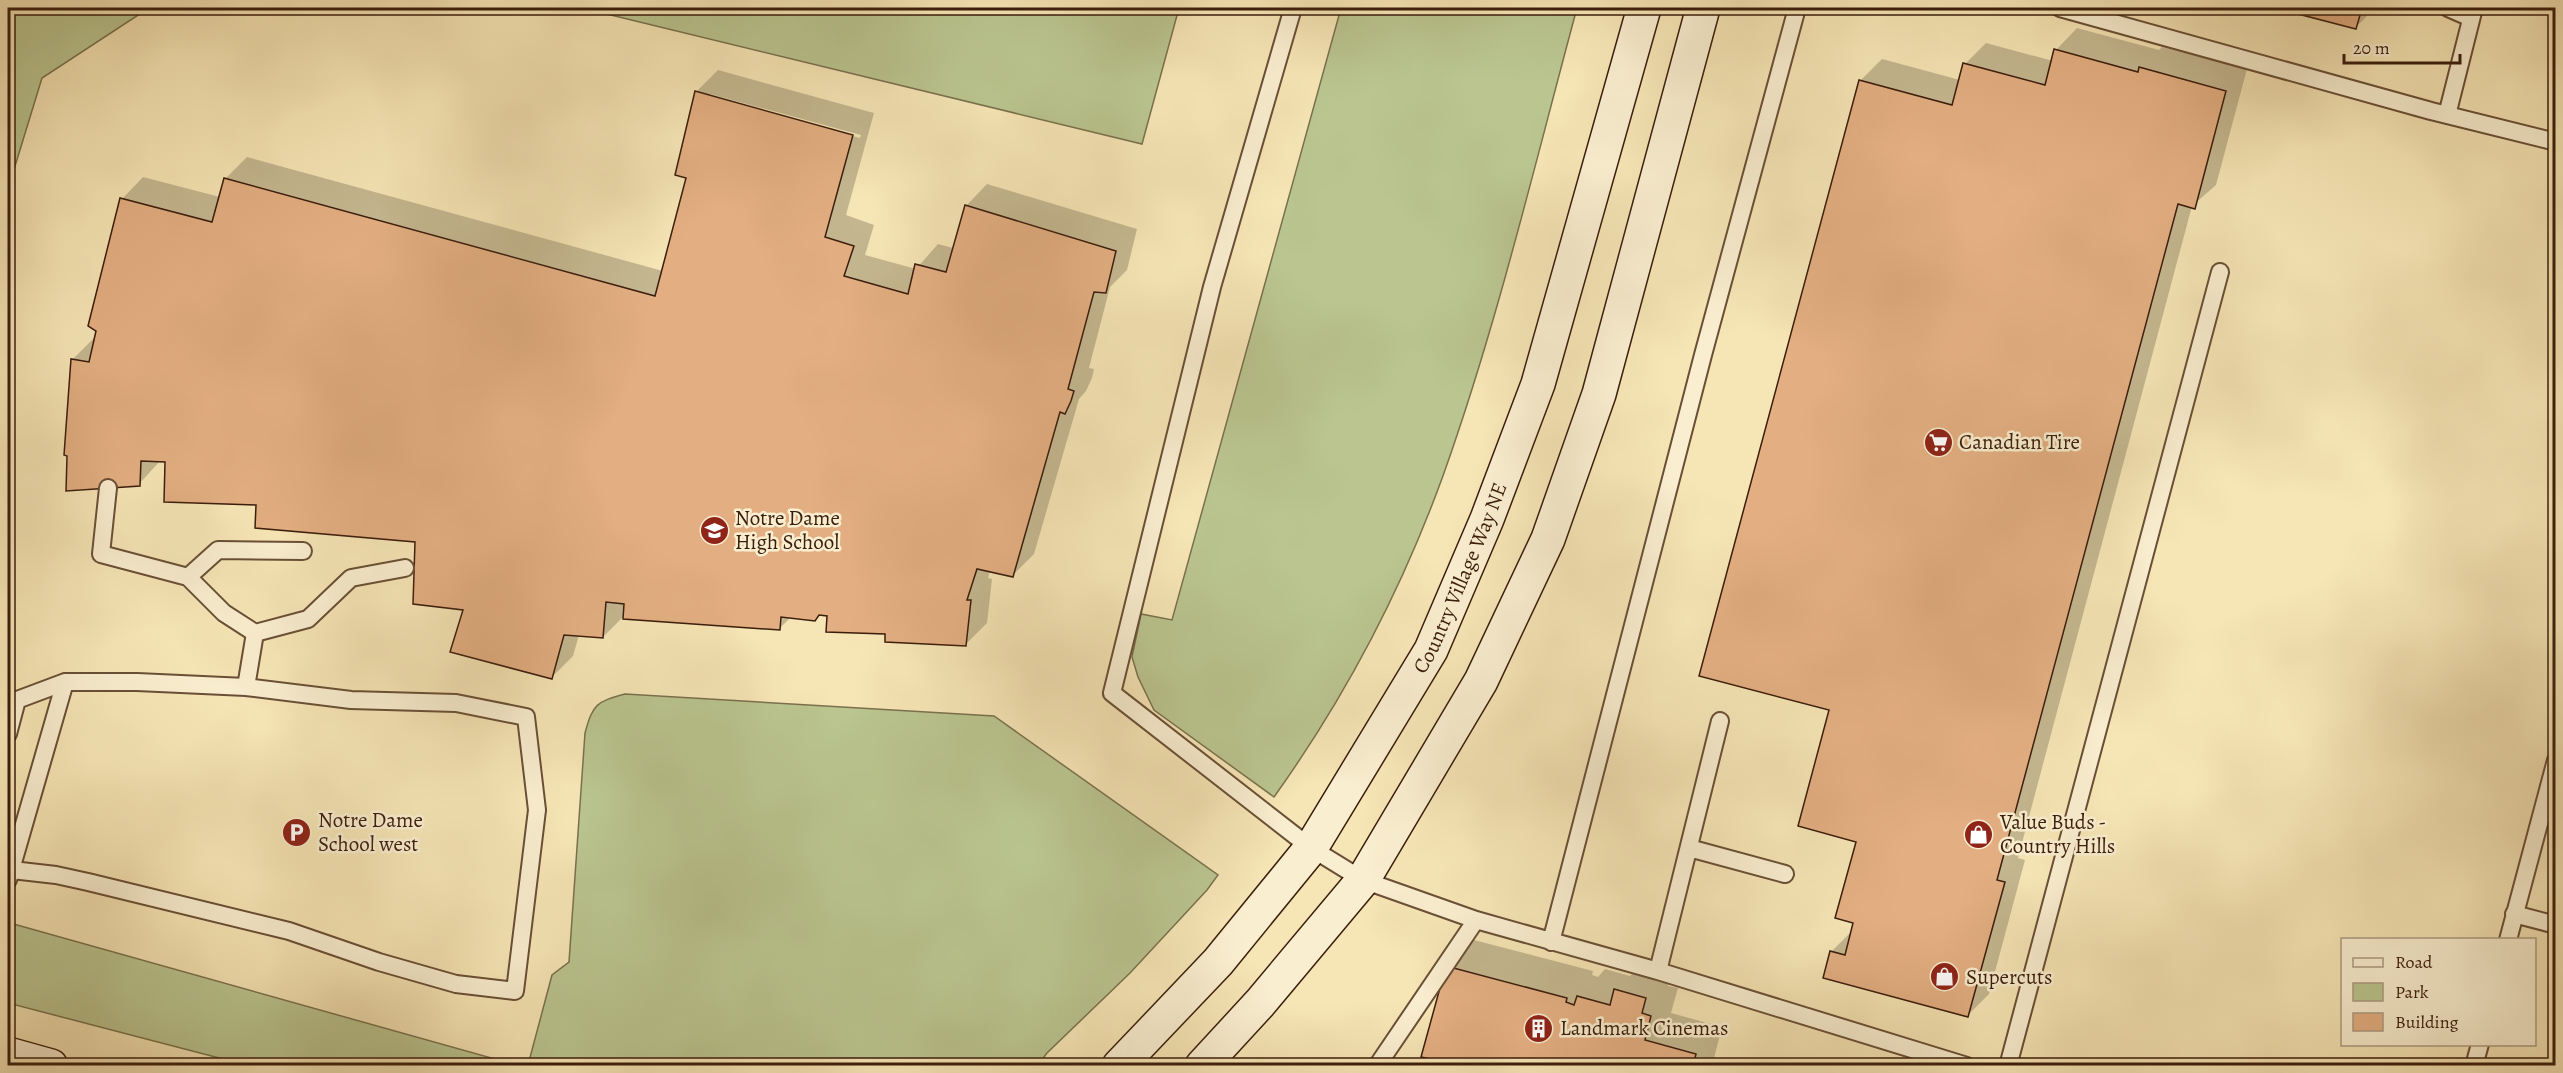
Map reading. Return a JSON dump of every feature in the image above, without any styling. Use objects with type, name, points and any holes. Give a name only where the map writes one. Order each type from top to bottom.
[{"type":"street","name":"Country Village Way NE","points":[[1119,1065],[1218,962],[1311,848],[1431,650],[1487,519],[1538,384],[1644,8]]},
{"type":"street","points":[[1202,1065],[1260,1004],[1363,880],[1481,681],[1548,539],[1599,394],[1703,8]]},
{"type":"street","points":[[8,1054],[51,1065]]},
{"type":"lane","points":[[1293,8],[1212,287],[1112,693],[1311,848],[1363,880],[1476,920],[1658,971],[1967,1065]]},
{"type":"lane","points":[[1551,942],[1703,355],[1797,8]]},
{"type":"lane","points":[[2060,8],[2447,115],[2556,142]]},
{"type":"lane","points":[[2447,115],[2473,13],[2448,8]]},
{"type":"lane","points":[[2008,1065],[2220,272]]},
{"type":"lane","points":[[108,488],[101,554],[188,577],[224,613],[255,633],[308,619],[351,578],[405,568]]},
{"type":"lane","points":[[188,577],[218,550],[303,551]]},
{"type":"lane","points":[[246,687],[255,633]]},
{"type":"lane","points":[[8,734],[17,700],[65,682],[137,682],[246,687],[351,700],[456,703],[526,717],[537,810],[515,992],[456,984],[379,962],[289,931],[67,877],[10,875],[65,682]]},
{"type":"lane","points":[[1658,971],[1720,721]]},
{"type":"lane","points":[[2508,938],[2556,760]]},
{"type":"lane","points":[[1689,848],[1785,874]]},
{"type":"lane","points":[[2514,914],[2556,925]]},
{"type":"lane","points":[[1377,1065],[1476,920]]},
{"type":"lane","points":[[2474,1065],[2479,1046]]},
{"type":"path","points":[[8,32],[10,8]]},
{"type":"green space","points":[[8,8],[149,8],[42,78],[8,189]]},
{"type":"green space","points":[[582,8],[1179,8],[1142,144]]},
{"type":"green space","points":[[1341,8],[1577,8],[1482,358],[1428,516],[1370,641],[1300,760],[1274,797],[1154,710],[1138,677],[1132,657],[1141,614],[1172,620]]},
{"type":"green space","points":[[625,694],[994,716],[1218,875],[1207,890],[1130,973],[1047,1053],[1038,1065],[528,1065],[552,975],[569,962],[585,733],[597,706],[608,699]]},
{"type":"green space","points":[[10,923],[516,1065],[246,1065],[8,1003]]},
{"type":"building","points":[[2275,8],[2362,8],[2356,29]]},
{"type":"building","name":"Canadian Tire","points":[[2054,49],[2138,72],[2139,67],[2226,91],[2195,209],[2178,204],[1997,880],[2005,882],[1968,1017],[1823,978],[1830,951],[1845,955],[1853,923],[1835,918],[1856,842],[1798,826],[1829,710],[1699,676],[1859,80],[1952,105],[1963,63],[2045,85]]},
{"type":"building","points":[[695,91],[853,135],[825,237],[854,246],[844,276],[908,294],[915,264],[946,272],[965,205],[1116,251],[1106,293],[1094,292],[1068,389],[1074,391],[1065,414],[1060,412],[1013,577],[977,569],[967,600],[971,600],[966,646],[885,642],[885,634],[826,632],[827,616],[819,615],[815,621],[781,617],[780,630],[623,619],[624,604],[606,602],[603,638],[564,635],[552,679],[450,652],[463,610],[413,604],[415,542],[255,528],[256,505],[164,502],[165,462],[141,461],[140,486],[66,491],[67,456],[64,455],[71,359],[89,362],[96,331],[88,326],[120,198],[212,222],[224,178],[655,296],[686,178],[675,175]]},
{"type":"building","name":"Landmark Cinemas","points":[[1446,966],[1567,998],[1566,1002],[1574,1005],[1577,996],[1610,1005],[1614,989],[1646,998],[1642,1013],[1651,1016],[1645,1040],[1696,1054],[1693,1066],[1433,1066],[1435,1060],[1421,1057]]},
{"type":"place","name":"Canadian Tire","points":[[1938,442]]},
{"type":"place","name":"Notre Dame High School","points":[[714,530]]},
{"type":"place","name":"Notre Dame School west","points":[[297,832]]},
{"type":"place","name":"Value Buds - Country Hills","points":[[1979,834]]},
{"type":"place","name":"Supercuts","points":[[1945,977]]},
{"type":"place","name":"Landmark Cinemas","points":[[1539,1028]]}]
